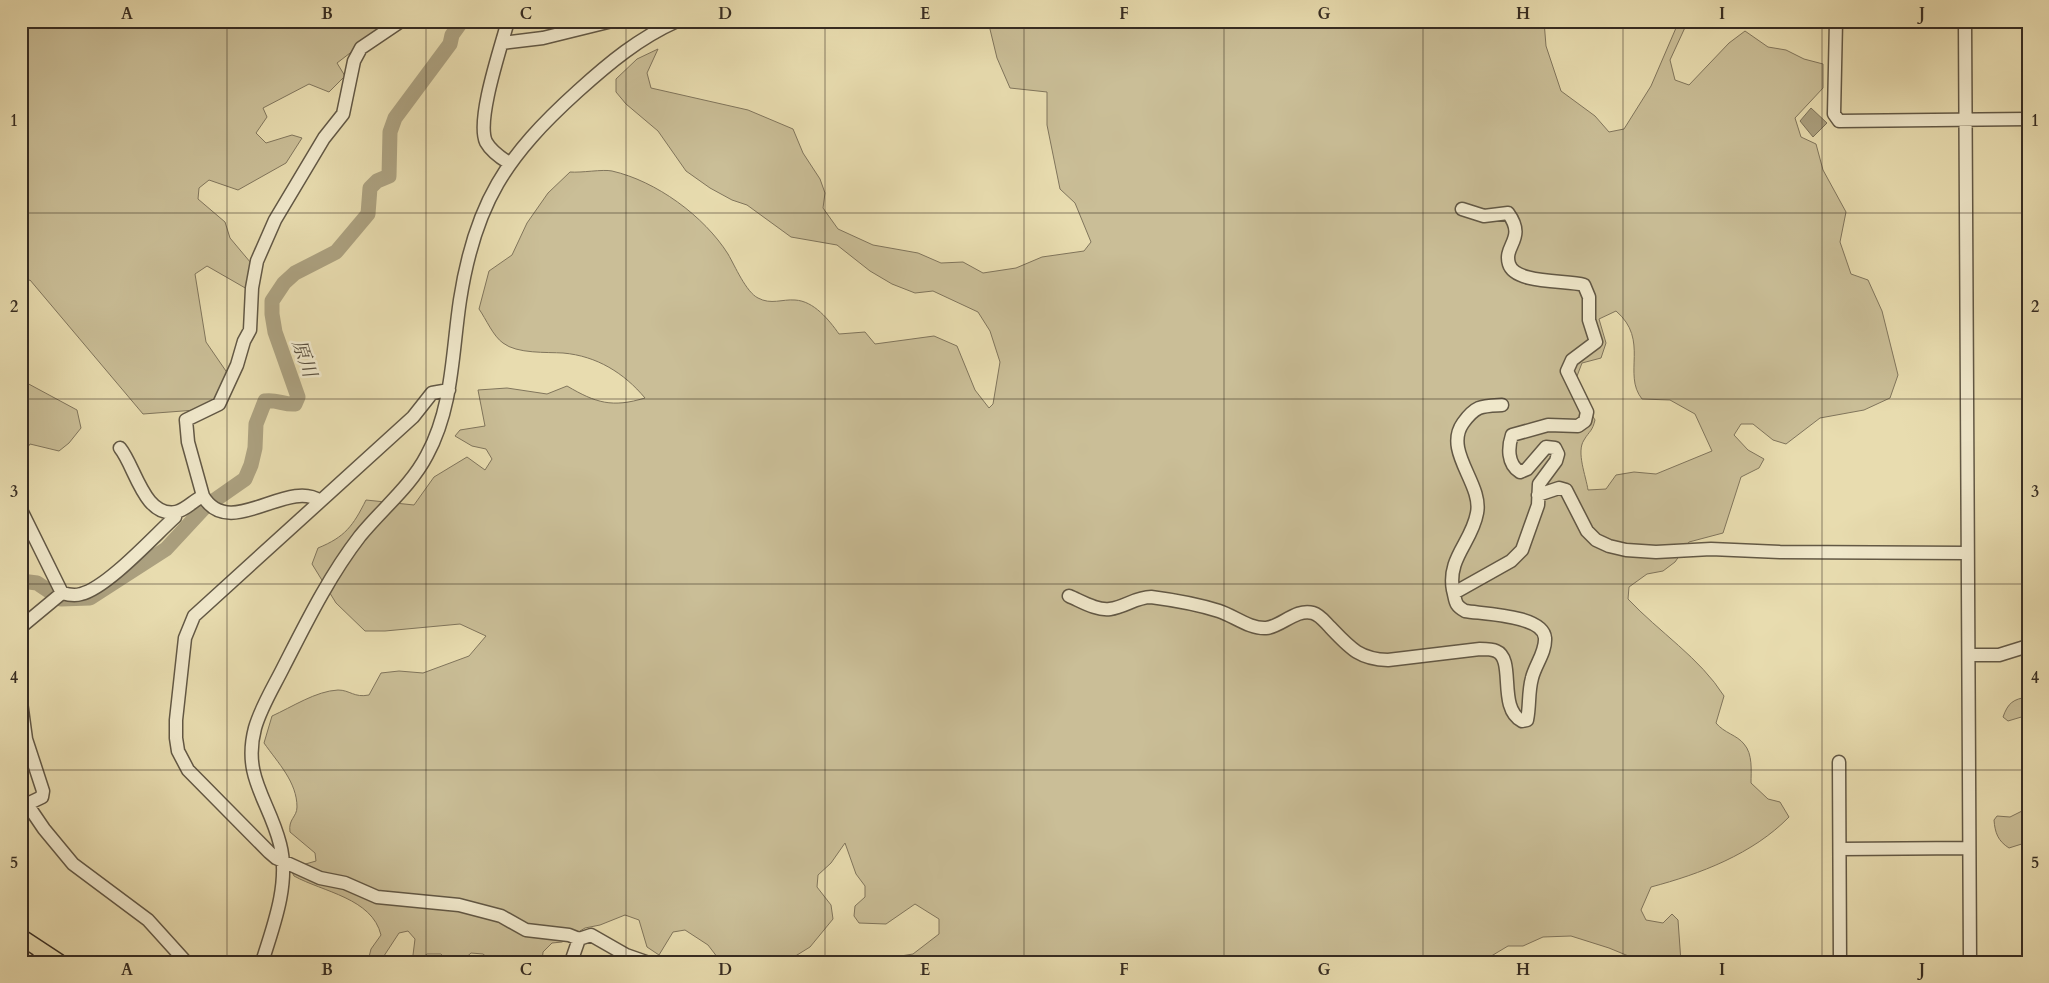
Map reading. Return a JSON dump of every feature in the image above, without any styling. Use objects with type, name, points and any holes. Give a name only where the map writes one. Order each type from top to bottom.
[{"type":"main road","points":[[21,938],[40,957],[59,962]]},
{"type":"street","points":[[320,501],[306,495],[235,512],[224,512],[207,501],[188,442],[186,420],[219,404],[237,365],[244,341],[250,330],[252,288],[257,261],[275,220],[324,138],[343,114],[354,61],[361,48],[401,21]]},
{"type":"street","points":[[508,21],[484,115],[483,132],[487,143],[509,163]]},
{"type":"street","points":[[502,43],[543,38],[612,21]]},
{"type":"street","points":[[262,962],[283,883],[280,844],[261,799],[251,763],[256,726],[290,654],[344,557],[408,482],[426,457],[436,435],[449,390],[468,252],[491,195],[509,163],[542,124],[595,75],[654,31],[677,21]]},
{"type":"street","points":[[1836,21],[1834,114],[1839,121],[2028,119]]},
{"type":"street","points":[[1965,21],[1970,962]]},
{"type":"street","points":[[1454,593],[1511,562],[1522,550],[1538,506],[1540,484],[1556,461],[1558,454],[1555,448],[1546,447],[1526,469],[1520,472],[1516,470],[1508,452],[1508,445],[1512,435],[1518,432],[1548,426],[1570,428],[1578,426],[1585,421],[1587,412],[1567,371],[1572,360],[1596,342],[1589,320],[1589,297],[1584,285],[1573,282],[1530,278],[1512,270],[1508,263],[1517,233],[1514,222],[1508,213],[1484,216],[1462,209]]},
{"type":"street","points":[[449,390],[432,393],[413,417],[194,616],[185,638],[176,738],[183,762],[276,858],[282,859],[320,878],[345,884],[377,897],[459,905],[501,916],[526,930],[569,935],[579,939],[591,935],[626,955],[646,962]]},
{"type":"street","points":[[1069,596],[1097,607],[1109,609],[1141,597],[1151,596],[1220,611],[1253,626],[1266,628],[1300,614],[1312,612],[1322,619],[1350,648],[1366,658],[1373,659],[1388,660],[1480,649],[1495,650],[1502,655],[1505,665],[1508,697],[1513,712],[1522,721],[1527,720],[1532,676],[1543,648],[1545,637],[1541,629],[1519,618],[1465,611],[1454,602],[1451,575],[1456,559],[1477,515],[1478,506],[1463,464],[1457,439],[1458,430],[1472,410],[1481,406],[1502,405]]},
{"type":"street","points":[[120,448],[128,460],[145,497],[164,512],[176,512],[207,501]]},
{"type":"street","points":[[1538,495],[1559,488],[1566,490],[1587,531],[1596,540],[1609,546],[1626,550],[1656,552],[1711,549],[1780,552],[1967,553]]},
{"type":"street","points":[[21,510],[59,596]]},
{"type":"street","points":[[21,627],[59,596],[83,594],[109,578],[175,517],[176,512]]},
{"type":"street","points":[[1969,655],[1999,655],[2028,646]]},
{"type":"street","points":[[21,702],[26,739],[44,792],[42,797],[24,806],[73,864],[148,920],[186,962]]},
{"type":"street","points":[[1839,762],[1840,962]]},
{"type":"street","points":[[1840,849],[1969,848]]},
{"type":"street","points":[[571,962],[579,939]]},
{"type":"shaded area","points":[[21,21],[392,21],[337,63],[345,76],[329,92],[309,84],[263,108],[267,117],[256,133],[266,143],[292,135],[302,138],[286,163],[238,190],[209,180],[199,188],[198,199],[225,222],[230,238],[256,269],[247,289],[207,266],[195,274],[206,342],[228,374],[216,400],[196,410],[143,414],[30,280],[21,283]]},
{"type":"shaded area","points":[[988,21],[1544,21],[1546,46],[1561,91],[1595,116],[1609,132],[1624,129],[1651,86],[1679,21],[1688,21],[1670,60],[1675,80],[1689,85],[1729,43],[1745,31],[1768,47],[1786,50],[1804,59],[1823,64],[1823,88],[1795,118],[1801,137],[1816,144],[1823,170],[1846,212],[1840,242],[1851,274],[1868,280],[1882,311],[1898,375],[1890,398],[1864,410],[1820,418],[1786,444],[1773,440],[1753,424],[1741,424],[1734,435],[1748,450],[1764,459],[1759,468],[1741,477],[1723,533],[1689,542],[1675,562],[1663,571],[1647,574],[1629,587],[1628,599],[1703,669],[1724,696],[1716,723],[1744,744],[1750,758],[1751,783],[1768,799],[1780,802],[1789,817],[1759,842],[1725,861],[1688,876],[1651,887],[1641,910],[1646,920],[1663,923],[1672,914],[1678,920],[1681,962],[1643,962],[1609,948],[1571,936],[1543,937],[1523,946],[1508,946],[1488,958],[1488,962],[864,962],[913,954],[939,934],[939,919],[915,904],[886,924],[859,923],[854,916],[855,906],[865,897],[865,886],[856,874],[845,843],[831,863],[818,875],[817,887],[831,905],[833,919],[810,947],[789,960],[721,962],[708,945],[685,930],[673,932],[659,955],[647,947],[639,920],[625,915],[600,925],[585,928],[562,942],[552,943],[543,952],[542,962],[493,962],[483,954],[471,953],[461,962],[449,962],[441,954],[427,954],[417,962],[413,955],[415,939],[408,931],[399,933],[380,962],[369,957],[371,949],[381,935],[376,922],[368,912],[345,898],[294,876],[292,872],[302,865],[316,861],[315,853],[290,832],[290,824],[297,807],[294,789],[286,773],[264,743],[272,716],[313,696],[330,691],[342,690],[364,696],[369,695],[381,673],[399,671],[423,673],[469,656],[486,636],[460,624],[365,631],[336,603],[312,564],[318,548],[335,540],[347,530],[366,500],[414,505],[434,477],[467,457],[485,470],[492,459],[486,449],[472,446],[455,436],[460,430],[485,426],[478,390],[507,388],[547,394],[567,386],[604,402],[623,403],[645,398],[619,374],[598,362],[575,355],[524,351],[509,347],[496,336],[479,309],[489,271],[512,255],[527,223],[548,193],[570,172],[612,171],[645,183],[678,202],[706,226],[718,240],[745,285],[758,298],[767,301],[802,301],[820,312],[839,334],[865,332],[875,344],[934,336],[957,346],[975,390],[989,408],[993,404],[1000,362],[990,331],[978,312],[933,291],[915,293],[892,284],[870,271],[837,245],[791,237],[747,205],[732,200],[710,188],[686,171],[658,131],[626,104],[616,92],[616,79],[637,59],[658,49],[647,73],[651,88],[748,110],[793,129],[803,153],[820,179],[825,193],[823,208],[838,229],[873,245],[918,253],[941,263],[963,262],[983,273],[1016,268],[1042,257],[1084,251],[1091,242],[1075,203],[1060,189],[1047,125],[1047,92],[1010,88],[997,58]],"holes":[[[1616,311],[1626,322],[1632,333],[1634,345],[1634,379],[1642,399],[1670,400],[1695,414],[1712,451],[1656,474],[1634,472],[1616,475],[1606,489],[1588,490],[1581,451],[1584,440],[1592,429],[1595,420],[1574,384],[1582,363],[1601,358],[1606,343],[1599,319]]]},
{"type":"shaded area","points":[[1811,108],[1827,123],[1813,137],[1800,121]]},
{"type":"shaded area","points":[[25,382],[77,410],[81,428],[69,443],[59,451],[30,444],[21,458],[21,390]]},
{"type":"shaded area","points":[[2028,697],[2028,715],[2008,721],[2003,717],[2012,702]]},
{"type":"shaded area","points":[[2028,810],[2028,842],[2009,848],[1998,836],[1994,820],[1997,816],[2010,817]]},
{"type":"waterway","name":"原川","points":[[21,581],[37,583],[61,599],[90,598],[166,549],[205,507],[245,479],[255,448],[256,424],[265,401],[295,404],[298,397],[275,332],[272,301],[284,283],[295,273],[336,252],[368,214],[370,188],[377,181],[389,176],[390,132],[395,118],[450,44],[452,35],[462,21]]}]
